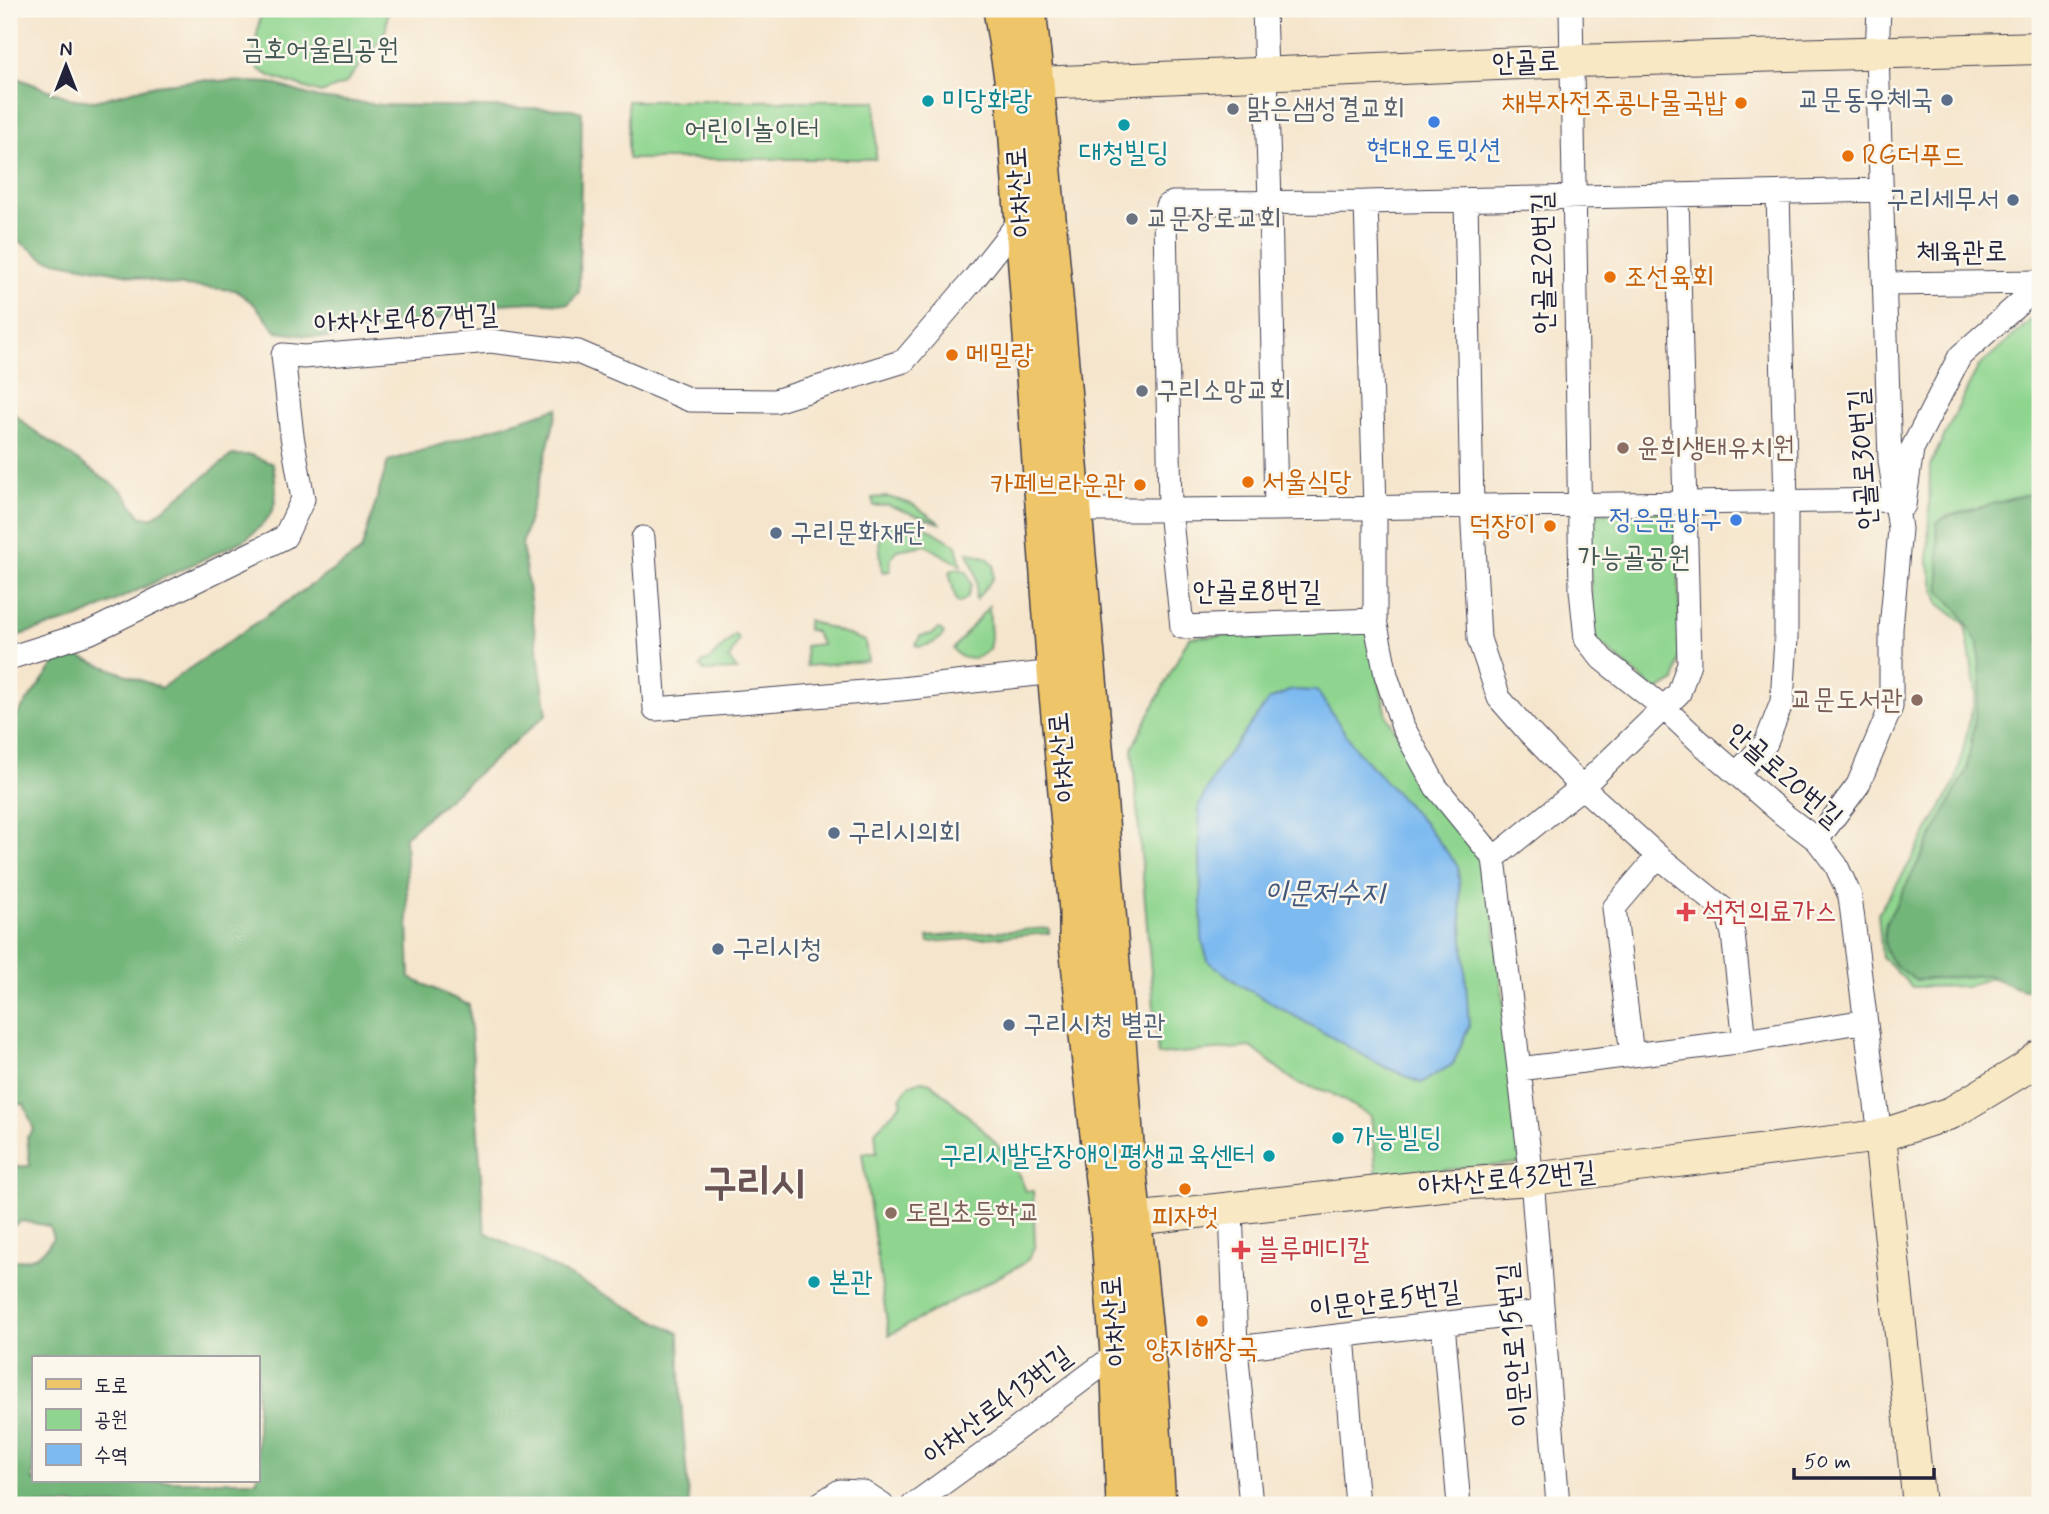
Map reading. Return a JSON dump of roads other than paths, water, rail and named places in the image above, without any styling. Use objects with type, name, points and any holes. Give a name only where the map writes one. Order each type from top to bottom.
[{"type":"main road","name":"아차산로","points":[[1001,9],[1025,83],[1074,510],[1133,1219],[1150,1383],[1158,1505]]},
{"type":"main road","name":"아차산로","points":[[1028,9],[1022,218],[1055,672],[1077,911],[1077,945],[1108,1225],[1118,1353],[1125,1505]]},
{"type":"street","points":[[1264,9],[1276,509]]},
{"type":"street","name":"안골로20번길","points":[[1571,9],[1581,590],[1586,639],[1602,659],[1664,708],[1784,815],[1817,840],[1836,865],[1850,896],[1880,1136]]},
{"type":"street","name":"안골로30번길","points":[[1817,840],[1858,785],[1891,707],[1891,629],[1900,529],[1890,461],[1877,53],[1879,9]]},
{"type":"street","name":"안골로","points":[[1025,83],[1573,61],[2040,48]]},
{"type":"street","points":[[1170,510],[1164,215],[1167,206],[1173,203],[1366,202],[1882,190]]},
{"type":"street","points":[[1737,773],[1766,743],[1782,702],[1786,638],[1786,502],[1778,192]]},
{"type":"street","points":[[1494,858],[1582,787],[1679,693],[1689,663],[1677,195]]},
{"type":"street","points":[[1466,200],[1472,507],[1479,639],[1499,698],[1582,787],[1658,856],[1727,912],[1733,934],[1745,1041]]},
{"type":"street","points":[[1366,202],[1376,508],[1375,620],[1386,675],[1403,727],[1436,787],[1494,858],[1532,1179]]},
{"type":"street","name":"아차산로487번길","points":[[9,659],[91,632],[285,537],[303,499],[292,436],[283,355],[304,357],[490,341],[578,352],[690,400],[775,401],[904,361],[1022,218]]},
{"type":"street","name":"체육관로","points":[[1885,284],[2040,284]]},
{"type":"street","points":[[1900,529],[1912,449],[1960,356],[2040,284]]},
{"type":"street","points":[[1074,510],[1896,500]]},
{"type":"street","name":"안골로8번길","points":[[1170,510],[1182,627],[1375,620]]},
{"type":"street","points":[[643,538],[654,709],[901,689],[1055,672]]},
{"type":"street","points":[[1632,1055],[1614,908],[1658,856]]},
{"type":"street","points":[[1519,1069],[1745,1041],[1865,1021]]},
{"type":"street","name":"아차산로432번길","points":[[1133,1219],[1442,1185],[1532,1179],[1880,1136],[1951,1113],[2024,1069],[2040,1056]]},
{"type":"street","points":[[1880,1136],[1919,1505]]},
{"type":"street","name":"이문안로15번길","points":[[1532,1179],[1558,1505]]},
{"type":"street","points":[[1231,1208],[1236,1348],[1251,1505]]},
{"type":"street","name":"이문안로5번길","points":[[1236,1348],[1541,1312]]},
{"type":"street","points":[[1443,1324],[1459,1505]]},
{"type":"street","points":[[1343,1336],[1357,1505]]},
{"type":"street","name":"아차산로413번길","points":[[913,1505],[1118,1353]]},
{"type":"street","points":[[818,1505],[840,1491],[862,1492],[882,1505]]},
{"type":"water","name":"이문저수지","points":[[1291,690],[1317,691],[1358,752],[1424,823],[1458,866],[1469,1026],[1453,1064],[1421,1083],[1379,1064],[1240,985],[1208,961],[1202,940],[1199,805],[1220,765],[1269,700]]},
{"type":"place","name":"교문동우체국","points":[[1947,100]]},
{"type":"place","name":"미당화랑","points":[[928,101]]},
{"type":"place","name":"채부자전주콩나물국밥","points":[[1741,103]]},
{"type":"place","name":"맑은샘성결교회","points":[[1233,109]]},
{"type":"place","name":"현대오토밋션","points":[[1434,122]]},
{"type":"place","name":"대청빌딩","points":[[1124,125]]},
{"type":"place","name":"RG더푸드","points":[[1848,156]]},
{"type":"place","name":"구리세무서","points":[[2013,200]]},
{"type":"place","name":"교문장로교회","points":[[1132,219]]},
{"type":"place","name":"조선육회","points":[[1610,277]]},
{"type":"place","name":"메밀랑","points":[[952,355]]},
{"type":"place","name":"구리소망교회","points":[[1142,391]]},
{"type":"place","name":"윤희생태유치원","points":[[1623,448]]},
{"type":"place","name":"서울식당","points":[[1248,482]]},
{"type":"place","name":"카페브라운관","points":[[1140,485]]},
{"type":"place","name":"정은문방구","points":[[1736,520]]},
{"type":"place","name":"덕장이","points":[[1550,526]]},
{"type":"place","name":"구리문화재단","points":[[776,533]]},
{"type":"place","name":"교문도서관","points":[[1917,700]]},
{"type":"place","name":"구리시의회","points":[[834,833]]},
{"type":"place","name":"석전의료가스","points":[[1686,912]]},
{"type":"place","name":"구리시청","points":[[718,949]]},
{"type":"place","name":"구리시청 별관","points":[[1009,1025]]},
{"type":"place","name":"가능빌딩","points":[[1338,1138]]},
{"type":"place","name":"구리시발달장애인평생교육센터","points":[[1269,1156]]},
{"type":"place","name":"피자헛","points":[[1185,1189]]},
{"type":"place","name":"도림초등학교","points":[[891,1213]]},
{"type":"place","name":"블루메디칼","points":[[1241,1250]]},
{"type":"place","name":"본관","points":[[814,1282]]},
{"type":"place","name":"양지해장국","points":[[1202,1321]]},
{"type":"district","name":"구리시","points":[[754,1184]]},
{"type":"park label","name":"금호어울림공원","points":[[320,50]]},
{"type":"park label","name":"어린이놀이터","points":[[752,130]]},
{"type":"park label","name":"가능골공원","points":[[1634,558]]}]
